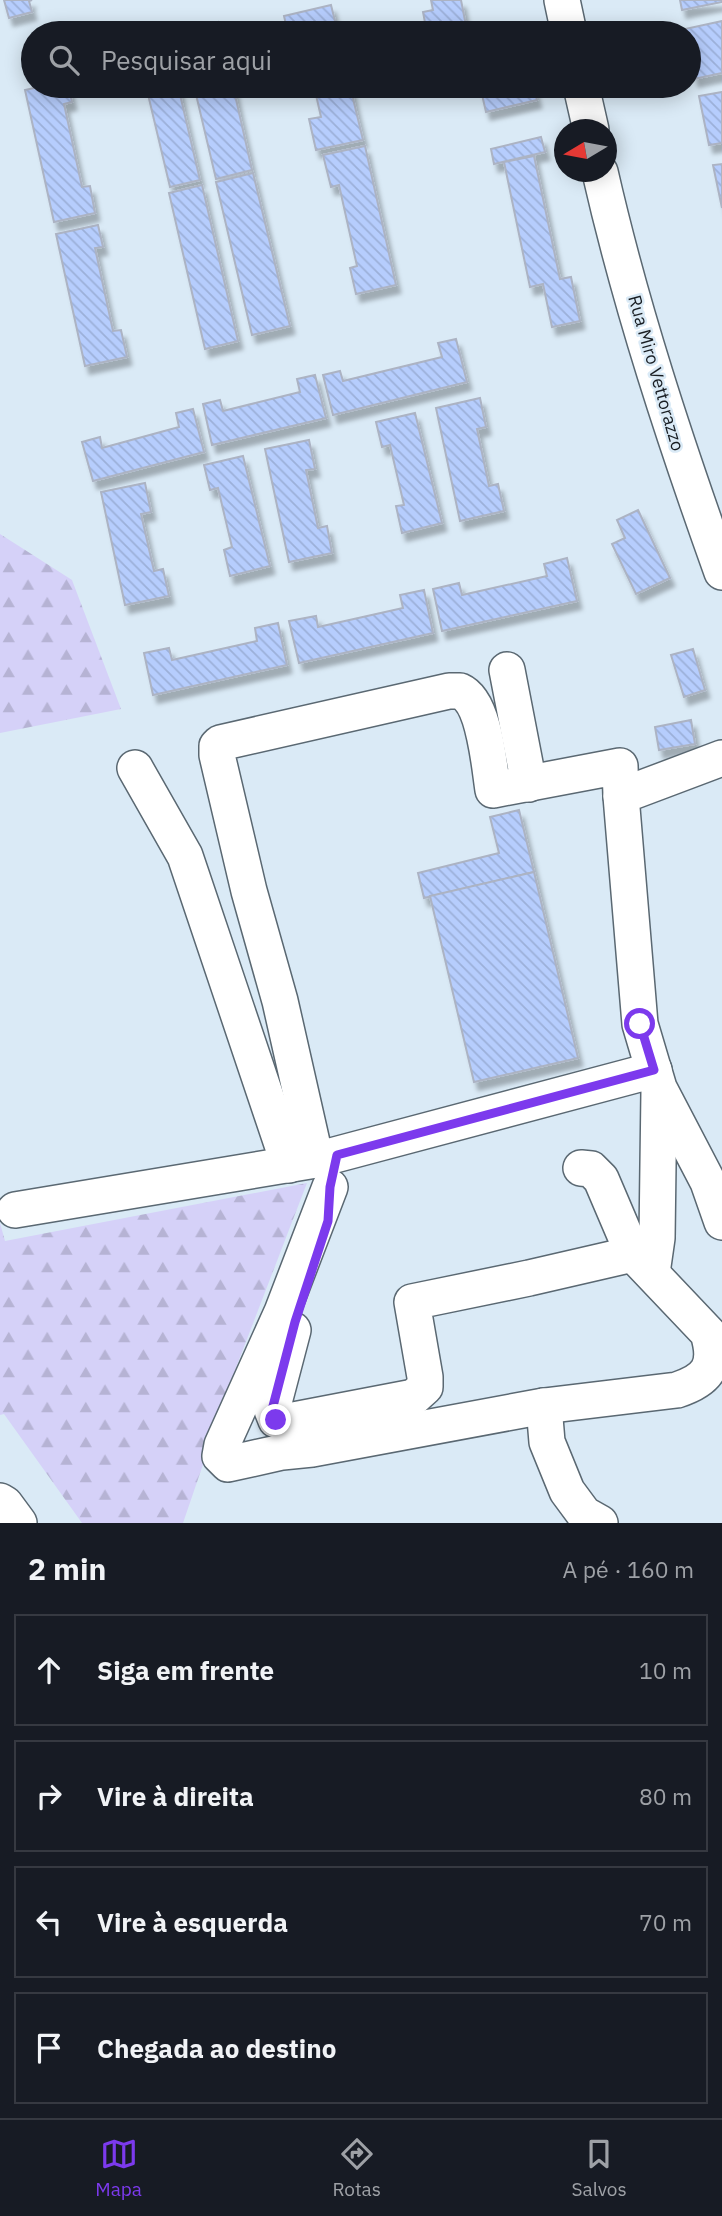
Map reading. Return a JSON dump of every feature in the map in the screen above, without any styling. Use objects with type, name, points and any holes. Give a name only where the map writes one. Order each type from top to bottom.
[{"type":"street","points":[[562,0],[566,21]]},
{"type":"street","points":[[584,98],[588,119]]},
{"type":"street","name":"Rua Miro Vettorazzo","points":[[602,182],[680,456],[722,572]]},
{"type":"street","points":[[507,670],[529,784]]},
{"type":"street","points":[[643,1263],[529,1278],[412,1302],[425,1377],[425,1387],[421,1394],[283,1422],[276,1420],[272,1410],[295,1322],[328,1221],[280,1001],[249,891],[217,755],[217,746],[220,743],[449,691],[460,691],[472,700],[480,719],[493,790],[620,766],[640,1024],[657,1079],[708,1181],[722,1222]]},
{"type":"street","points":[[621,796],[722,758]]},
{"type":"street","points":[[135,768],[185,856],[318,1167],[282,1312],[222,1445],[220,1457],[228,1464],[544,1406],[677,1390],[694,1385],[710,1367],[713,1349],[708,1333],[643,1263],[601,1179],[591,1169],[581,1168]]},
{"type":"street","points":[[15,1210],[318,1167],[657,1079]]},
{"type":"street","points":[[643,1263],[657,1238],[657,1079]]},
{"type":"street","points":[[544,1406],[547,1442],[567,1491],[584,1514],[600,1523]]},
{"type":"street","points":[[0,1501],[19,1523]]},
{"type":"green space","points":[[0,534],[72,580],[121,709],[0,733]]},
{"type":"green space","points":[[307,1183],[237,1365],[183,1523],[82,1523],[4,1414],[0,1415],[0,1223],[5,1241]]},
{"type":"building","points":[[4,0],[32,0],[29,1],[32,12],[9,18]]},
{"type":"building","points":[[431,0],[461,0],[465,21],[425,21],[423,12],[433,10]]},
{"type":"building","points":[[680,0],[722,0],[722,2],[682,10]]},
{"type":"building","points":[[331,5],[335,21],[285,21],[284,16]]},
{"type":"building","points":[[722,21],[722,73],[701,78],[701,26]]},
{"type":"building","points":[[722,92],[722,143],[709,145],[701,96]]},
{"type":"building","points":[[27,98],[71,98],[72,102],[64,104],[82,187],[90,186],[95,213],[54,222]]},
{"type":"building","points":[[149,98],[181,98],[200,180],[170,187]]},
{"type":"building","points":[[197,98],[236,98],[252,170],[216,179]]},
{"type":"building","points":[[317,98],[353,98],[363,140],[316,150],[309,119],[321,117]]},
{"type":"building","points":[[483,98],[537,100],[486,112]]},
{"type":"building","points":[[541,137],[545,152],[494,164],[491,149]]},
{"type":"building","points":[[365,146],[396,285],[356,294],[350,268],[357,266],[339,185],[331,187],[323,155]]},
{"type":"building","points":[[534,156],[560,279],[571,277],[580,321],[552,327],[543,284],[530,287],[504,162]]},
{"type":"building","points":[[722,164],[722,208],[713,165]]},
{"type":"building","points":[[253,173],[290,326],[252,335],[216,182]]},
{"type":"building","points":[[202,185],[238,341],[205,349],[169,193]]},
{"type":"building","points":[[98,225],[103,247],[95,248],[113,331],[121,330],[127,357],[85,366],[56,234]]},
{"type":"building","points":[[456,339],[467,382],[333,415],[323,375],[340,371],[343,381],[442,357],[438,343]]},
{"type":"building","points":[[315,375],[326,418],[212,445],[203,404],[220,400],[223,411],[300,392],[297,379]]},
{"type":"building","points":[[480,398],[486,427],[477,429],[489,486],[498,484],[504,511],[460,521],[436,408]]},
{"type":"building","points":[[193,409],[204,452],[93,481],[82,442],[100,437],[102,448],[179,427],[176,413]]},
{"type":"building","points":[[415,413],[442,523],[402,533],[396,506],[404,505],[390,445],[382,447],[376,422]]},
{"type":"building","points":[[309,440],[315,469],[306,470],[318,528],[327,526],[332,553],[289,562],[265,449]]},
{"type":"building","points":[[243,456],[270,566],[230,576],[224,550],[232,547],[218,488],[210,490],[204,465]]},
{"type":"building","points":[[145,483],[151,512],[141,514],[154,571],[163,569],[169,596],[125,605],[101,492]]},
{"type":"building","points":[[638,510],[670,578],[636,594],[612,544],[625,538],[617,520]]},
{"type":"building","points":[[567,558],[577,601],[442,631],[433,589],[459,583],[462,595],[547,576],[544,564]]},
{"type":"building","points":[[424,590],[433,633],[299,663],[289,621],[316,616],[318,627],[403,608],[400,595]]},
{"type":"building","points":[[278,623],[287,665],[153,695],[144,653],[169,648],[172,660],[257,641],[255,628]]},
{"type":"building","points":[[693,649],[705,690],[684,697],[671,655]]},
{"type":"building","points":[[691,720],[695,744],[659,750],[655,727]]},
{"type":"building","points":[[519,810],[534,872],[424,898],[418,873],[499,853],[490,817]]},
{"type":"building","points":[[534,872],[578,1058],[474,1082],[430,896]]},
{"type":"route","points":[[276,1420],[272,1416],[272,1410],[295,1322],[328,1221],[330,1187],[337,1155],[654,1070],[640,1024]]}]
